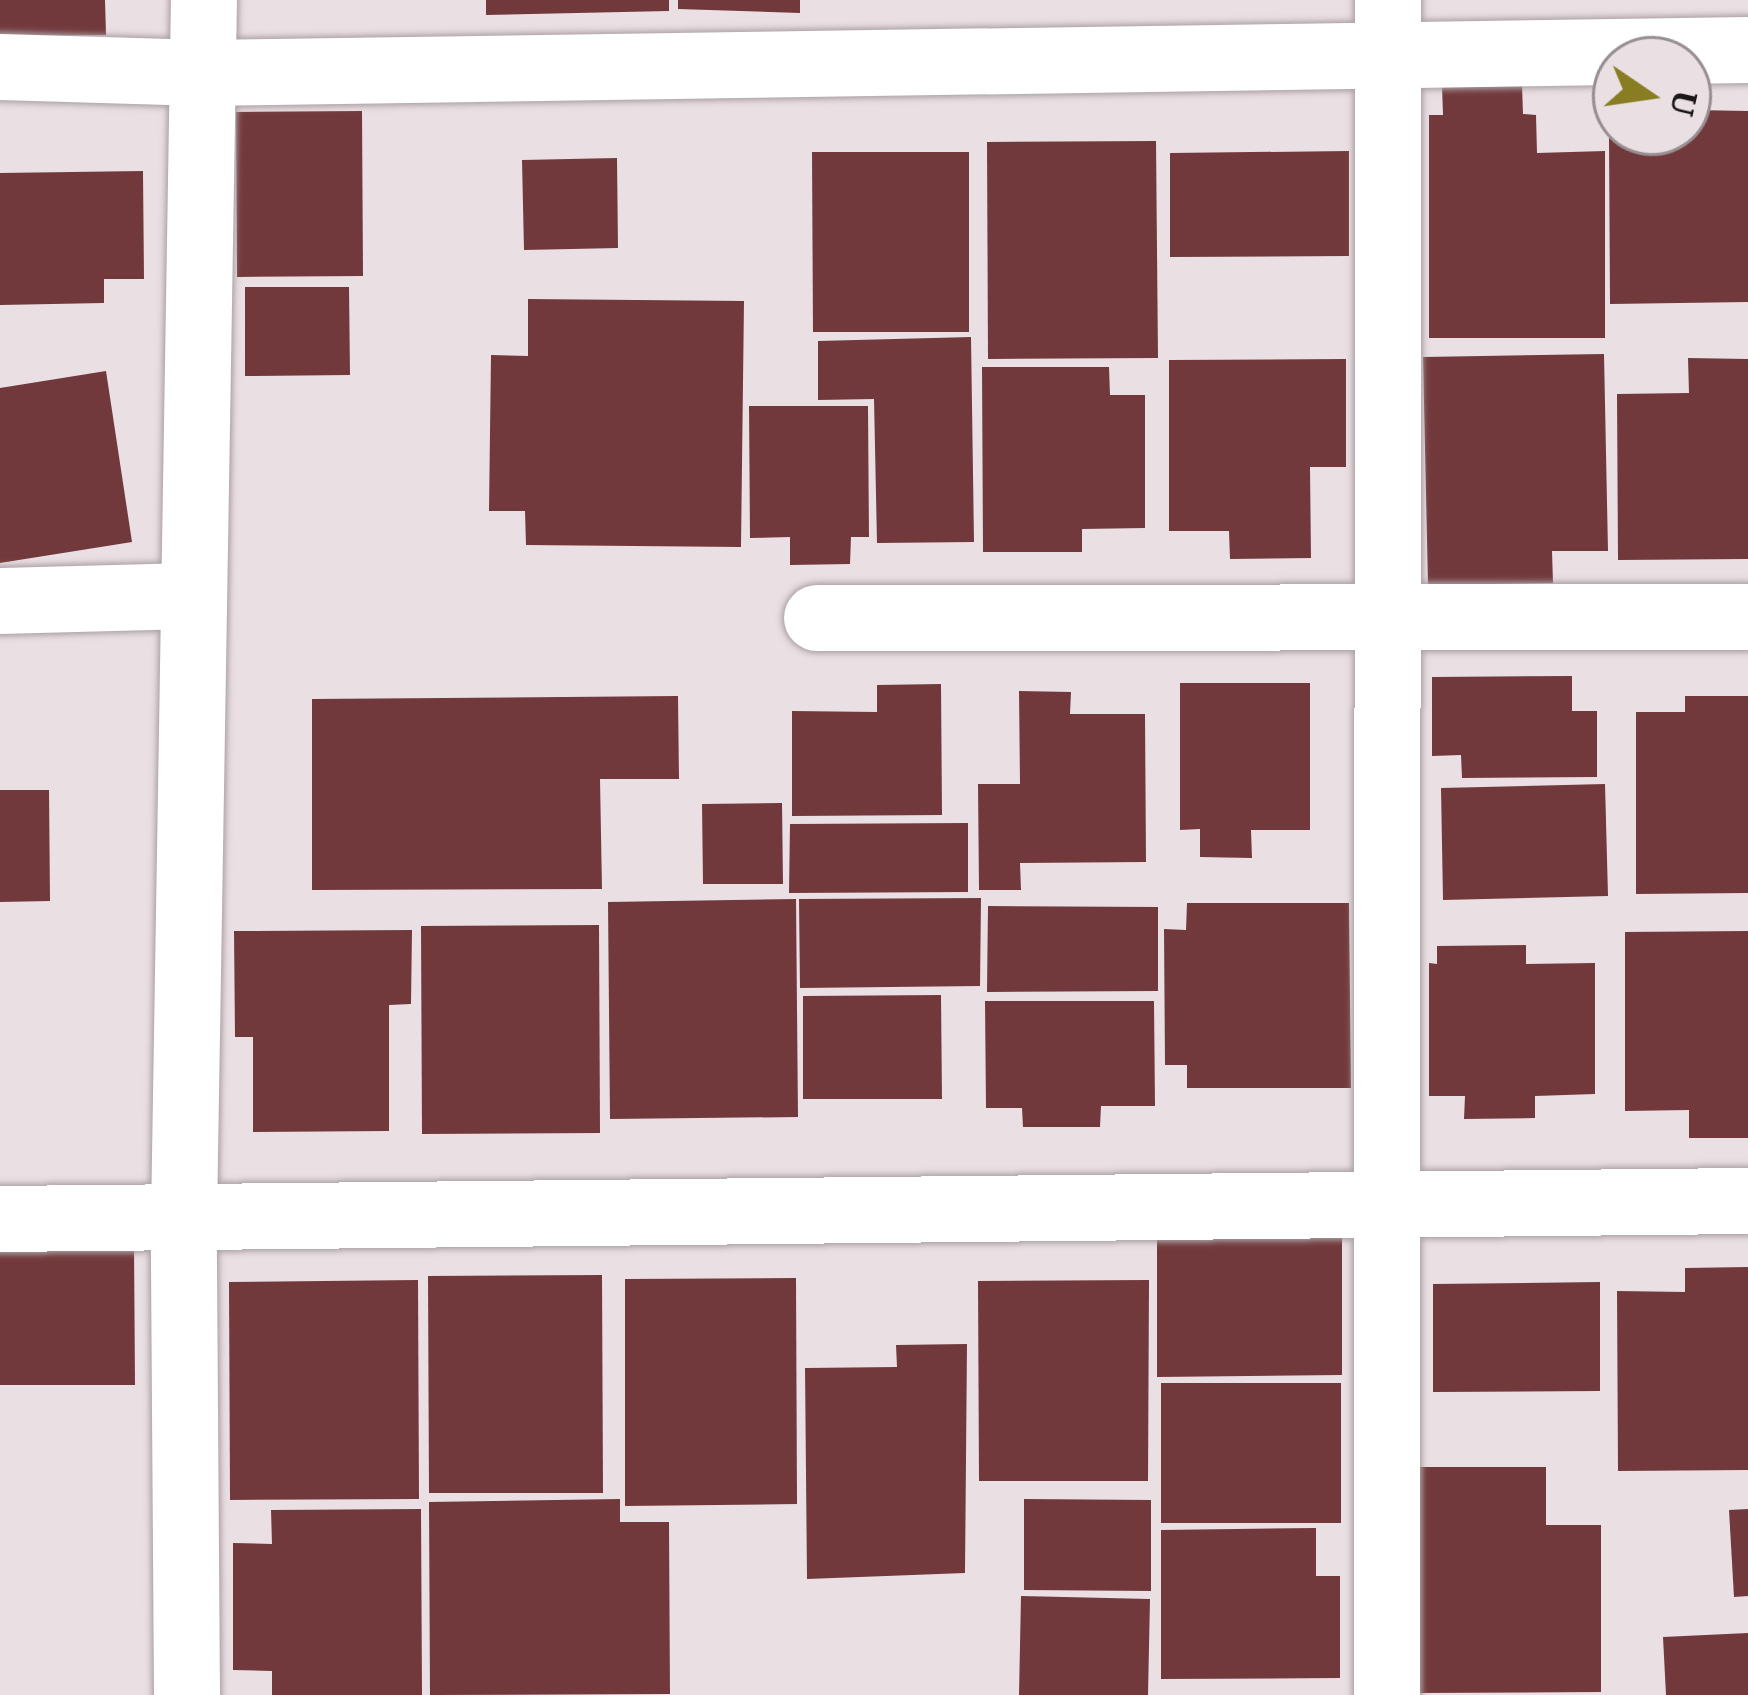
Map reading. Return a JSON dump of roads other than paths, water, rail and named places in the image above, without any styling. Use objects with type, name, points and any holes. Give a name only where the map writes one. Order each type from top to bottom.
[{"type":"street","points":[[187,1695],[184,1216],[204,0]]},
{"type":"street","points":[[1387,1695],[1389,25]]},
{"type":"street","points":[[0,67],[203,73],[1389,25],[1748,50]]},
{"type":"street","points":[[0,601],[194,596]]},
{"type":"street","points":[[817,618],[1748,617]]},
{"type":"street","points":[[0,1219],[1748,1201]]}]
